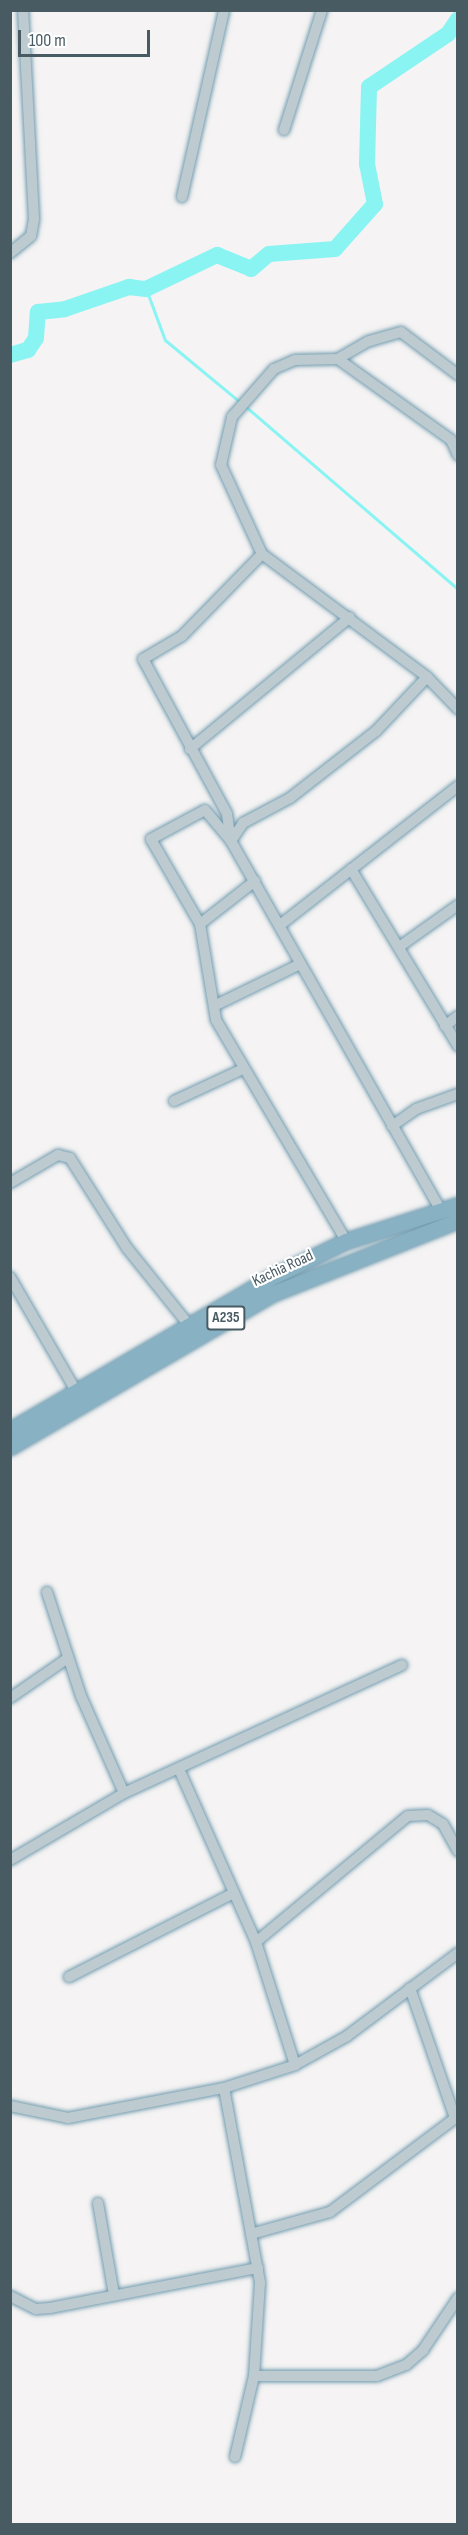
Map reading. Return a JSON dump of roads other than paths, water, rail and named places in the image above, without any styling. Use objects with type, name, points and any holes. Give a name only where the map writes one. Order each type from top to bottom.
[{"type":"highway","name":"Kachia Road","points":[[10,1430],[188,1324],[346,1241],[458,1205]]},
{"type":"highway","name":"Kachia Road","points":[[10,1447],[258,1301],[337,1264],[458,1220]]},
{"type":"street","points":[[10,253],[31,236],[34,219],[23,72],[23,10]]},
{"type":"street","points":[[182,197],[224,10]]},
{"type":"street","points":[[284,130],[322,10]]},
{"type":"street","points":[[10,74],[23,72]]},
{"type":"street","points":[[458,375],[401,332],[367,342],[338,359],[295,360],[274,369],[232,417],[222,465],[262,554],[350,617],[427,677],[458,709]]},
{"type":"street","points":[[338,359],[451,440],[458,455]]},
{"type":"street","points":[[231,841],[227,814],[143,659],[182,636],[262,554]]},
{"type":"street","points":[[190,749],[350,617]]},
{"type":"street","points":[[231,841],[243,824],[290,798],[376,731],[427,677]]},
{"type":"street","points":[[280,925],[458,786]]},
{"type":"street","points":[[346,1241],[222,1034],[214,1006],[200,924],[151,839],[204,810],[231,841],[255,881],[441,1210]]},
{"type":"street","points":[[351,869],[458,1046]]},
{"type":"street","points":[[200,924],[255,881]]},
{"type":"street","points":[[399,947],[458,905]]},
{"type":"street","points":[[214,1006],[300,964]]},
{"type":"street","points":[[445,1026],[458,1016]]},
{"type":"street","points":[[174,1101],[243,1069]]},
{"type":"street","points":[[392,1126],[416,1109],[458,1094]]},
{"type":"street","points":[[10,1183],[58,1155],[70,1158],[128,1248],[188,1324]]},
{"type":"street","points":[[10,1277],[76,1391]]},
{"type":"street","points":[[47,1592],[68,1658],[124,1793]]},
{"type":"street","points":[[10,1698],[68,1658]]},
{"type":"street","points":[[10,1860],[124,1793],[402,1665]]},
{"type":"street","points":[[179,1769],[232,1894],[256,1942],[295,2065]]},
{"type":"street","points":[[256,1942],[408,1816],[428,1815],[443,1824],[458,1851]]},
{"type":"street","points":[[69,1977],[232,1894]]},
{"type":"street","points":[[10,2106],[68,2118],[224,2088],[295,2065],[458,1953]]},
{"type":"street","points":[[251,2234],[330,2212],[456,2117],[410,1988]]},
{"type":"street","points":[[224,2088],[258,2268],[254,2376],[235,2457]]},
{"type":"street","points":[[98,2203],[114,2295]]},
{"type":"street","points":[[10,2296],[28,2306],[50,2308],[258,2268]]},
{"type":"street","points":[[254,2376],[377,2376],[406,2366],[423,2350],[458,2298]]},
{"type":"waterway","points":[[10,355],[28,350],[36,338],[38,312],[65,309],[129,287],[146,289],[217,255],[251,269],[269,254],[335,249],[375,204],[367,164],[369,87],[448,34],[458,19]]},
{"type":"waterway","points":[[146,289],[165,340],[240,402]]},
{"type":"waterway","points":[[245,406],[458,589]]}]
